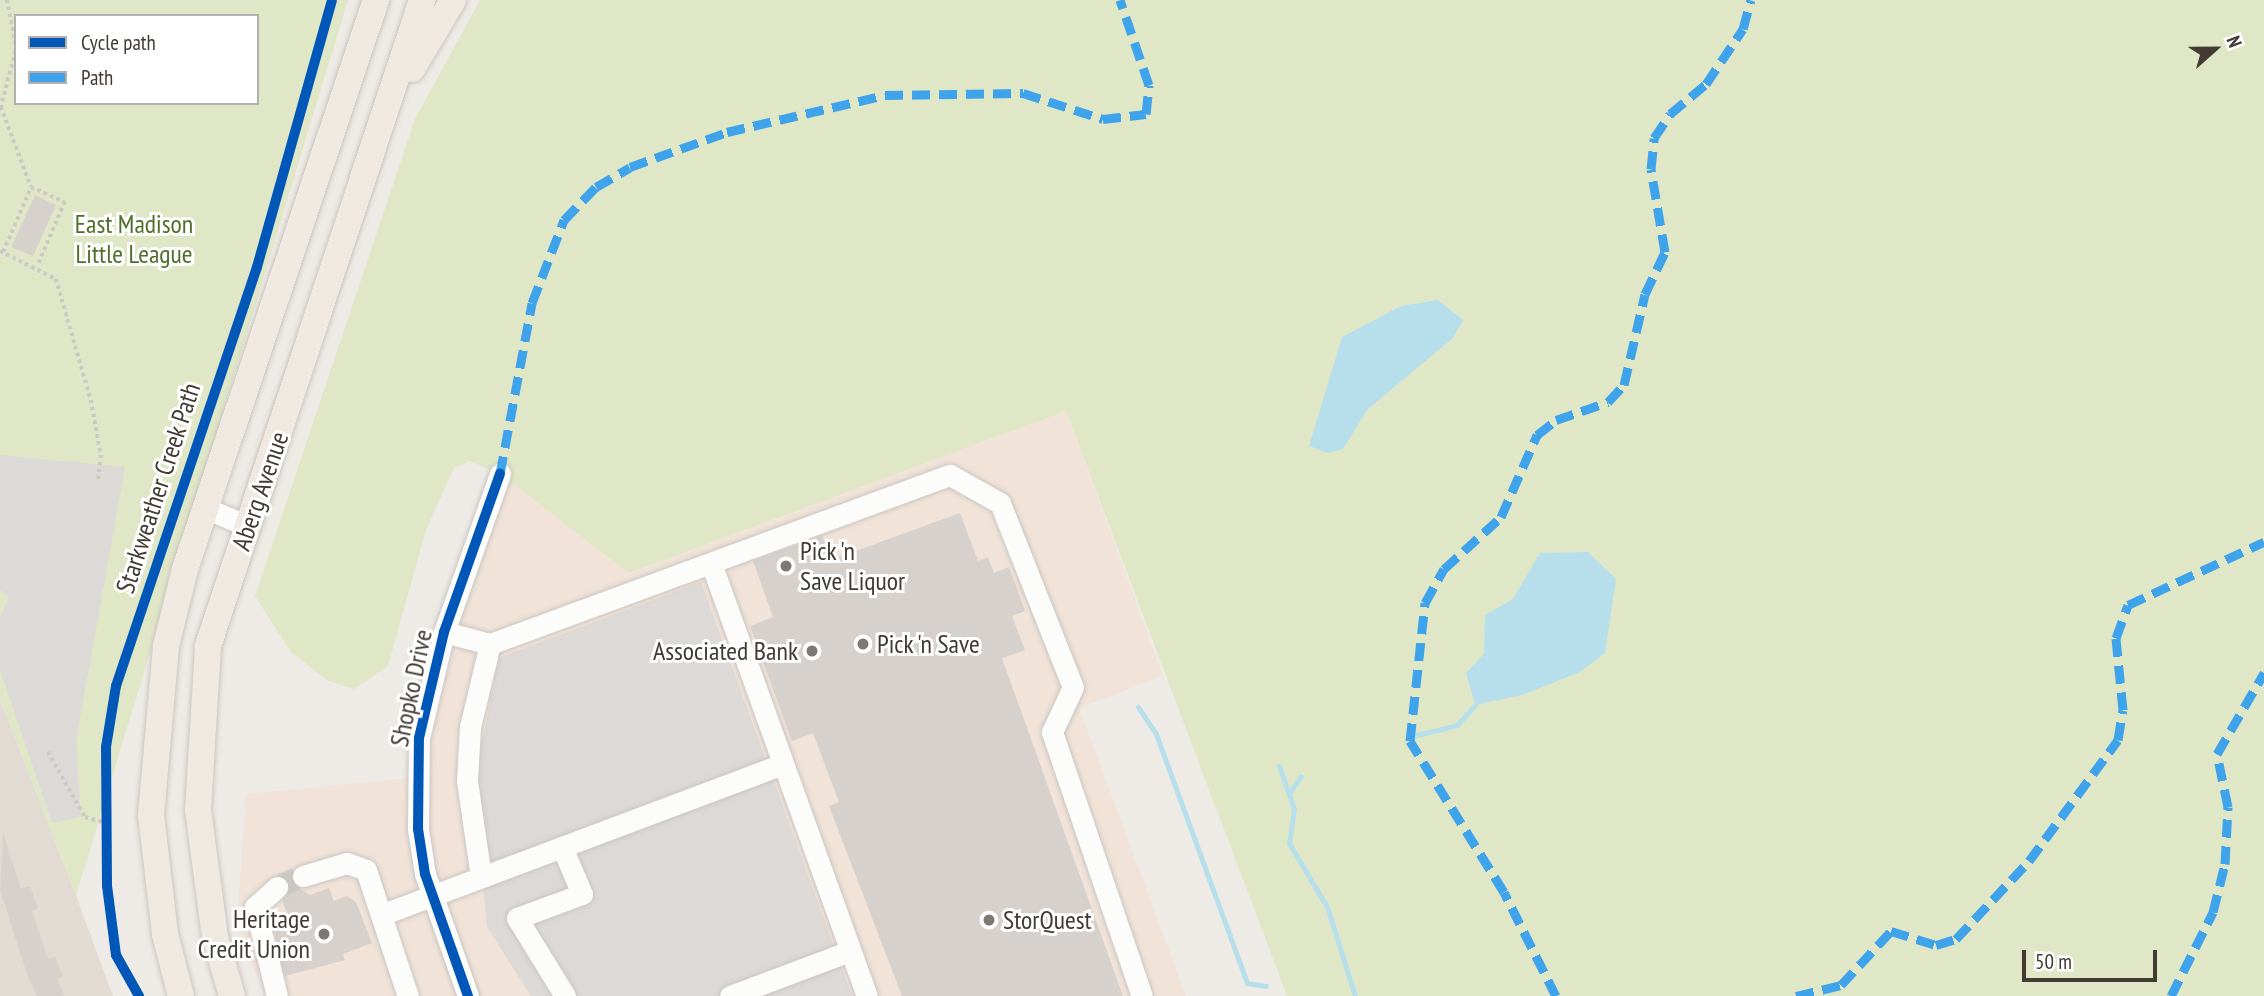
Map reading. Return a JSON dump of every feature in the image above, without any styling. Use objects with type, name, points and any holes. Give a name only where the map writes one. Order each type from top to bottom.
[{"type":"main road","name":"Aberg Avenue","points":[[181,996],[154,848],[155,715],[166,646],[205,508],[376,0]]},
{"type":"main road","name":"Aberg Avenue","points":[[232,996],[204,870],[198,772],[208,646],[422,0]]},
{"type":"main road","points":[[387,110],[453,0]]},
{"type":"street","name":"Shopko Drive","points":[[468,996],[433,895],[418,829],[419,738],[444,632],[500,474]]},
{"type":"street","points":[[444,632],[490,644],[950,475],[1000,503],[1073,687],[1052,732],[1142,996]]},
{"type":"street","points":[[205,508],[248,526]]},
{"type":"street","points":[[711,563],[867,996]]},
{"type":"street","points":[[481,877],[467,780],[470,727],[490,644]]},
{"type":"street","points":[[381,915],[783,764]]},
{"type":"street","points":[[562,847],[582,894],[517,918],[565,996]]},
{"type":"street","points":[[303,876],[347,863],[366,870],[408,996]]},
{"type":"street","points":[[277,887],[256,907],[277,996]]},
{"type":"street","points":[[730,996],[850,951]]},
{"type":"path","points":[[7,0],[14,35]]},
{"type":"path","points":[[14,58],[1,107],[31,187],[1,252],[38,265],[56,279],[69,312],[101,455],[98,482]]},
{"type":"path","points":[[31,187],[65,202],[38,265]]},
{"type":"path","points":[[48,752],[85,817],[109,824]]},
{"type":"path","points":[[109,809],[109,837]]},
{"type":"shaded area","points":[[1066,411],[1163,676],[1079,708],[1186,996],[265,996],[237,925],[246,794],[418,777],[419,738],[500,474],[630,573]]},
{"type":"shaded area","points":[[0,455],[125,467],[76,741],[81,817],[52,823],[0,670],[0,618],[9,597],[0,590]]},
{"type":"shaded area","points":[[701,582],[852,996],[531,996],[487,927],[473,787],[499,658]]},
{"type":"shaded area","points":[[0,699],[76,896],[113,996],[0,996]]},
{"type":"green space","name":"East Madison Little League","points":[[0,0],[348,0],[76,896],[0,699]]},
{"type":"green space","points":[[480,0],[2264,0],[2264,996],[1287,996],[1066,411],[629,573],[500,474],[470,461],[454,468],[426,530],[388,666],[354,689],[328,681],[291,652],[255,596],[415,119]]},
{"type":"water","points":[[1438,300],[1463,320],[1453,338],[1367,410],[1343,449],[1328,453],[1309,446],[1342,337],[1401,306]]},
{"type":"water","points":[[1588,552],[1616,579],[1605,653],[1580,672],[1522,695],[1475,705],[1466,673],[1484,654],[1485,615],[1513,599],[1540,553]]},
{"type":"building","points":[[35,195],[56,205],[33,256],[11,247]]},
{"type":"building","points":[[960,513],[978,561],[988,557],[994,573],[1009,567],[1025,611],[1012,616],[1025,650],[1002,658],[1123,996],[902,996],[829,806],[839,802],[813,733],[792,741],[750,626],[773,617],[753,561],[822,536],[831,560]]},
{"type":"building","points":[[3,833],[21,889],[30,886],[38,908],[32,911],[48,959],[55,957],[63,977],[57,979],[64,996],[37,996],[27,974],[0,890]]},
{"type":"building","points":[[293,868],[294,885],[310,895],[329,888],[334,901],[347,896],[356,902],[372,943],[343,954],[345,960],[285,976],[273,924],[289,918],[282,900],[290,884],[277,874]]},
{"type":"waterway","points":[[1417,735],[1457,725],[1475,705]]},
{"type":"waterway","points":[[1138,707],[1156,734],[1247,983],[1266,986]]},
{"type":"waterway","points":[[1279,766],[1294,809],[1289,843],[1327,907],[1355,996]]},
{"type":"waterway","points":[[1290,792],[1301,776]]},
{"type":"tunnel","points":[[277,887],[303,876]]},
{"type":"marked path","points":[[500,474],[532,303],[564,220],[596,187],[630,167],[727,132],[885,95],[1023,93],[1103,119],[1146,114],[1149,85],[1120,0]]},
{"type":"marked path","points":[[1556,996],[1504,892],[1410,741],[1425,603],[1444,569],[1501,517],[1537,435],[1556,420],[1608,402],[1624,385],[1645,294],[1665,252],[1651,169],[1654,138],[1670,114],[1706,84],[1743,29],[1751,0]]},
{"type":"marked path","points":[[1796,996],[1841,985],[1891,931],[1936,945],[1956,939],[2029,861],[2118,740],[2123,710],[2116,638],[2128,605],[2264,542]]},
{"type":"marked path","points":[[2171,996],[2213,912],[2225,864],[2228,807],[2217,754],[2264,673]]},
{"type":"cycle path","name":"Starkweather Creek Path","points":[[139,996],[116,955],[107,886],[106,747],[116,686],[257,267],[332,0]]},
{"type":"cycle path","points":[[468,996],[425,874],[418,829],[419,738],[444,632],[500,474]]},
{"type":"place","name":"Pick 'n Save Liquor","points":[[786,566]]},
{"type":"place","name":"Pick 'n Save","points":[[863,644]]},
{"type":"place","name":"Associated Bank","points":[[812,651]]},
{"type":"place","name":"StorQuest","points":[[989,920]]},
{"type":"place","name":"Heritage Credit Union","points":[[324,934]]}]
